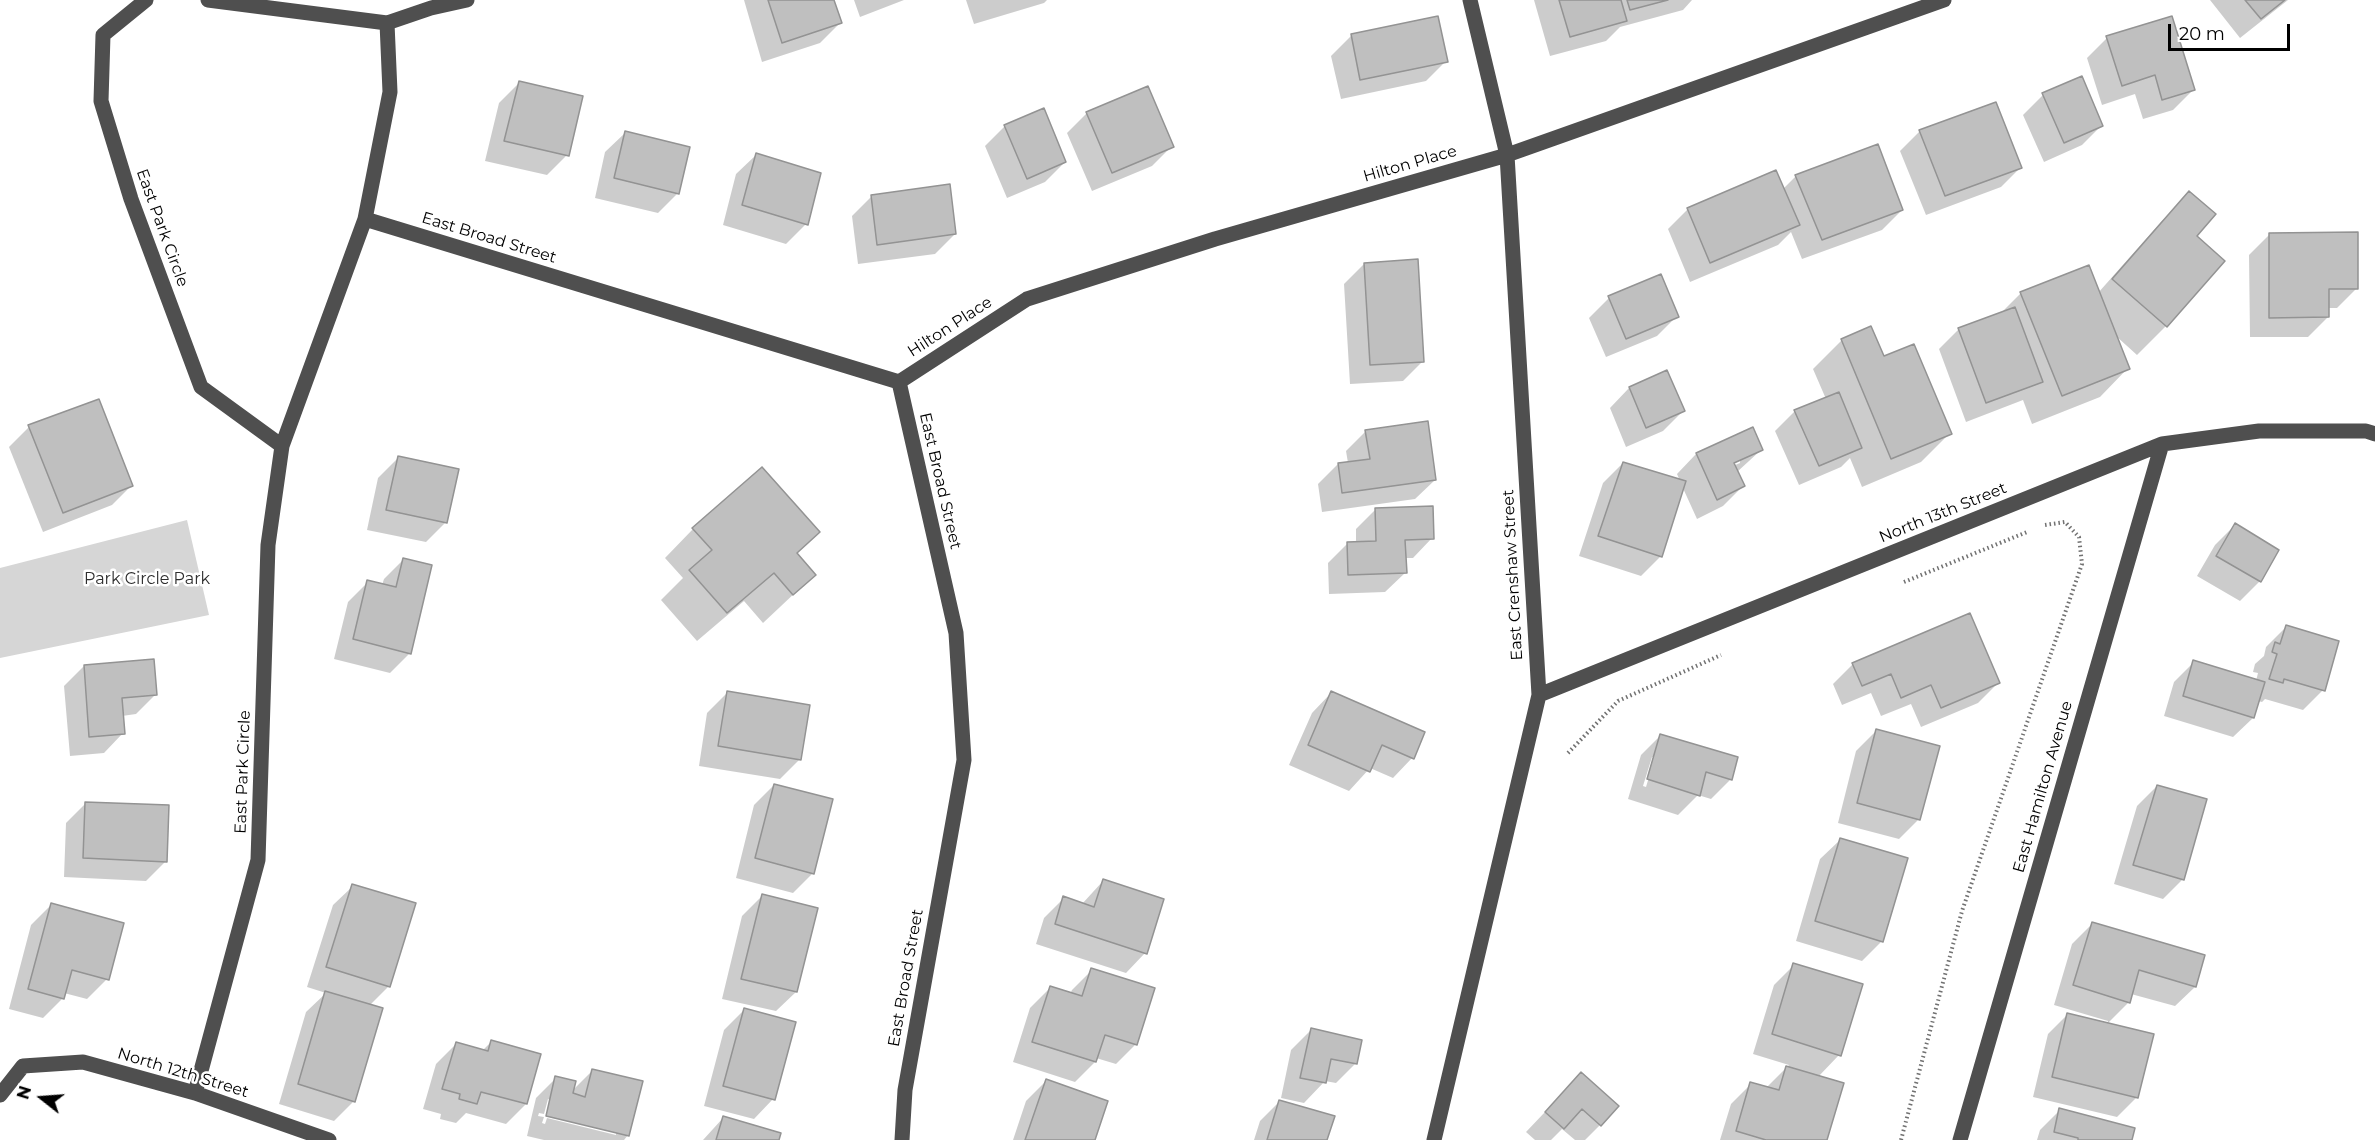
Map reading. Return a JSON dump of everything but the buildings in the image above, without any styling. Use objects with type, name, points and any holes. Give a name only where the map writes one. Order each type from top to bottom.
[{"type":"street","name":"East Park Circle","points":[[146,0],[103,35],[101,101],[131,199],[201,387],[282,446]]},
{"type":"street","points":[[208,0],[387,23],[430,8],[467,0]]},
{"type":"street","name":"East Crenshaw Street","points":[[1434,1140],[1539,695],[1507,155],[1470,0]]},
{"type":"street","name":"Hilton Place","points":[[899,382],[1027,299],[1215,239],[1507,155],[1944,0]]},
{"type":"street","name":"East Park Circle","points":[[195,1093],[258,860],[268,545],[282,446],[365,219],[390,92],[387,23]]},
{"type":"street","name":"East Broad Street","points":[[365,219],[899,382],[956,633],[964,760],[905,1090],[902,1140]]},
{"type":"street","name":"North 13th Street","points":[[1539,695],[2162,444],[2259,431],[2366,431],[2375,434]]},
{"type":"street","name":"East Hamilton Avenue","points":[[1960,1140],[2162,444]]},
{"type":"street","name":"North 12th Street","points":[[0,1095],[23,1065],[83,1062],[195,1093],[329,1140]]},
{"type":"path","points":[[1901,1140],[1962,911],[2082,564],[2079,537],[2065,522],[2041,525]]},
{"type":"path","points":[[1898,585],[2032,530]]},
{"type":"path","points":[[1568,753],[1618,701],[1728,653]]},
{"type":"green space","name":"Park Circle Park","points":[[187,520],[209,615],[0,658],[0,568]]}]
